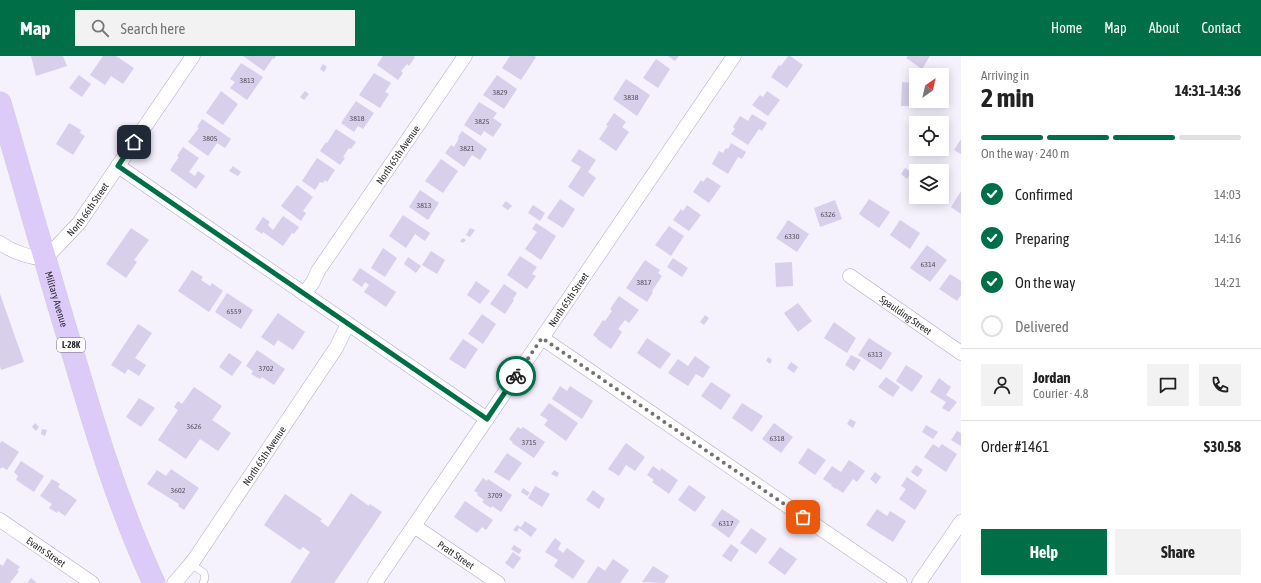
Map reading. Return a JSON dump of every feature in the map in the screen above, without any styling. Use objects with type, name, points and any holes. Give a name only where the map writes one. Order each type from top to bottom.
[{"type":"main road","name":"Military Avenue","points":[[0,103],[90,411],[109,470],[154,583]]},
{"type":"street","name":"North 66th Street","points":[[45,259],[79,223],[192,56]]},
{"type":"street","name":"North 65th Avenue","points":[[304,294],[313,282],[318,271],[465,56]]},
{"type":"street","name":"North 65th Street","points":[[375,583],[734,56]]},
{"type":"street","points":[[118,166],[487,419]]},
{"type":"street","points":[[0,243],[27,257],[45,259]]},
{"type":"street","name":"Spaulding Street","points":[[850,276],[961,353]]},
{"type":"street","name":"North 65th Avenue","points":[[174,583],[191,564],[336,348],[348,324]]},
{"type":"street","points":[[542,338],[900,583]]},
{"type":"street","name":"Evans Street","points":[[0,520],[92,583]]},
{"type":"street","points":[[920,583],[961,522]]},
{"type":"street","name":"Pratt Street","points":[[414,526],[498,583]]},
{"type":"lane","points":[[191,564],[204,573],[205,578],[203,583]]},
{"type":"building","points":[[31,56],[63,56],[67,66],[36,76]]},
{"type":"building","points":[[103,56],[116,56],[134,68],[123,84],[111,76],[105,85],[90,75]]},
{"type":"building","points":[[243,56],[276,56],[264,71]]},
{"type":"building","points":[[383,56],[415,57],[409,66],[407,64],[401,71],[403,73],[398,80],[377,65]]},
{"type":"building","points":[[510,56],[536,57],[521,80],[502,68]]},
{"type":"building","points":[[668,56],[679,56],[675,61]]},
{"type":"building","points":[[788,56],[803,65],[787,88],[771,77],[779,65],[781,66]]},
{"type":"building","points":[[908,56],[930,56],[923,68],[906,58]]},
{"type":"building","points":[[656,59],[670,69],[658,88],[643,78]]},
{"type":"building","points":[[241,63],[263,77],[247,100],[230,88],[235,82],[230,79]]},
{"type":"building","points":[[323,64],[327,67],[324,72],[320,69]]},
{"type":"building","points":[[374,73],[391,83],[385,92],[389,94],[380,108],[359,95]]},
{"type":"building","points":[[79,75],[91,84],[82,97],[69,88]]},
{"type":"building","points":[[497,75],[517,89],[504,109],[483,95]]},
{"type":"building","points":[[626,79],[650,95],[637,116],[613,99]]},
{"type":"building","points":[[902,82],[909,82],[909,106],[901,106]]},
{"type":"building","points":[[221,91],[238,104],[223,125],[206,113]]},
{"type":"building","points":[[305,91],[309,94],[304,100],[300,97]]},
{"type":"building","points":[[767,91],[780,100],[768,116],[752,105],[760,95],[763,97]]},
{"type":"building","points":[[356,101],[374,113],[363,129],[358,126],[354,132],[341,123]]},
{"type":"building","points":[[479,102],[497,113],[493,118],[502,124],[493,137],[484,131],[481,136],[464,125]]},
{"type":"building","points":[[614,113],[626,122],[622,127],[629,132],[616,151],[599,139],[608,126],[606,125]]},
{"type":"building","points":[[752,114],[767,123],[762,131],[759,129],[748,145],[731,134],[735,129],[733,127],[740,116],[748,121]]},
{"type":"building","points":[[202,119],[231,139],[225,148],[217,143],[208,156],[188,142],[199,128],[197,127]]},
{"type":"building","points":[[69,123],[81,130],[80,133],[85,136],[73,155],[56,144]]},
{"type":"building","points":[[336,129],[356,142],[351,149],[349,148],[340,165],[320,151]]},
{"type":"building","points":[[462,131],[487,149],[480,160],[472,155],[464,167],[445,153],[451,145],[454,147]]},
{"type":"building","points":[[961,139],[961,154],[954,150]]},
{"type":"building","points":[[731,143],[746,152],[742,159],[738,157],[728,174],[712,164],[719,151],[723,153],[726,148],[728,149]]},
{"type":"building","points":[[183,147],[199,158],[189,172],[195,176],[198,171],[205,176],[196,189],[170,170],[179,157],[177,156]]},
{"type":"building","points":[[579,149],[596,160],[588,172],[596,178],[583,197],[568,187],[581,167],[571,161]]},
{"type":"building","points":[[317,158],[335,170],[327,182],[325,180],[323,183],[320,182],[315,190],[302,181]]},
{"type":"building","points":[[441,159],[458,171],[443,193],[425,181]]},
{"type":"building","points":[[233,166],[241,172],[238,176],[229,171]]},
{"type":"building","points":[[905,168],[909,171],[907,179],[901,174]]},
{"type":"building","points":[[707,177],[721,186],[709,203],[693,192],[701,180],[703,182]]},
{"type":"building","points":[[297,185],[313,197],[303,211],[306,213],[301,221],[281,206]]},
{"type":"building","points":[[420,190],[439,203],[428,220],[409,207]]},
{"type":"building","points":[[961,191],[961,214],[951,207]]},
{"type":"building","points":[[560,199],[575,209],[563,228],[547,218]]},
{"type":"building","points":[[869,199],[890,212],[879,228],[859,214]]},
{"type":"building","points":[[835,200],[842,219],[820,227],[814,208]]},
{"type":"building","points":[[506,201],[512,206],[508,210],[502,206]]},
{"type":"building","points":[[533,205],[545,213],[540,221],[528,213]]},
{"type":"building","points":[[687,205],[701,215],[689,231],[673,220],[681,209],[683,211]]},
{"type":"building","points":[[403,215],[430,233],[425,241],[415,234],[406,248],[389,236]]},
{"type":"building","points":[[283,216],[299,227],[294,234],[292,233],[283,246],[263,232],[262,234],[255,229],[263,217],[270,222],[268,225],[273,230]]},
{"type":"building","points":[[788,220],[809,234],[797,252],[776,238]]},
{"type":"building","points":[[900,220],[920,233],[910,249],[890,235]]},
{"type":"building","points":[[536,223],[556,236],[541,260],[525,249],[537,232],[532,229]]},
{"type":"building","points":[[669,226],[684,236],[671,256],[655,245]]},
{"type":"building","points":[[131,228],[149,240],[134,260],[137,262],[126,278],[106,264]]},
{"type":"building","points":[[470,228],[475,230],[470,237],[466,235]]},
{"type":"building","points":[[463,238],[466,240],[463,243],[460,241]]},
{"type":"building","points":[[927,245],[947,260],[930,282],[910,268]]},
{"type":"building","points":[[383,248],[397,258],[385,277],[371,268]]},
{"type":"building","points":[[431,251],[445,260],[437,274],[422,265]]},
{"type":"building","points":[[520,256],[537,267],[532,274],[536,276],[527,289],[507,275]]},
{"type":"building","points":[[408,257],[421,266],[416,273],[404,264]]},
{"type":"building","points":[[673,258],[688,268],[682,277],[667,267]]},
{"type":"building","points":[[645,260],[660,270],[658,273],[662,276],[647,302],[626,288]]},
{"type":"building","points":[[792,262],[793,286],[776,287],[775,263]]},
{"type":"building","points":[[360,268],[396,292],[386,307],[364,292],[369,285],[365,282],[362,287],[352,280]]},
{"type":"building","points":[[192,270],[203,277],[201,280],[210,286],[212,283],[223,291],[209,312],[178,291]]},
{"type":"building","points":[[950,274],[961,281],[961,295],[957,301],[939,289]]},
{"type":"building","points":[[476,281],[490,291],[480,304],[467,295]]},
{"type":"building","points":[[504,284],[517,293],[505,314],[490,304]]},
{"type":"building","points":[[227,293],[253,310],[241,329],[215,312]]},
{"type":"building","points":[[0,294],[24,362],[1,370],[0,366]]},
{"type":"building","points":[[619,296],[639,310],[629,323],[625,320],[618,329],[622,332],[611,349],[593,335],[603,320],[605,321],[612,311],[610,309]]},
{"type":"building","points":[[798,303],[812,321],[798,332],[784,313]]},
{"type":"building","points":[[278,313],[305,332],[293,350],[278,340],[274,346],[261,337]]},
{"type":"building","points":[[482,314],[496,324],[483,344],[468,334]]},
{"type":"building","points":[[705,315],[709,318],[704,325],[700,322]]},
{"type":"building","points":[[834,322],[856,338],[847,353],[824,338]]},
{"type":"building","points":[[138,324],[152,333],[135,358],[146,365],[139,376],[128,369],[125,374],[111,365]]},
{"type":"building","points":[[647,338],[671,354],[660,369],[637,353]]},
{"type":"building","points":[[869,338],[892,353],[881,370],[858,355]]},
{"type":"building","points":[[463,339],[478,349],[465,369],[449,359]]},
{"type":"building","points":[[257,350],[285,369],[274,385],[262,377],[260,379],[251,374],[253,371],[246,366]]},
{"type":"building","points":[[229,353],[242,362],[232,376],[219,367]]},
{"type":"building","points":[[851,355],[861,360],[854,371],[845,365]]},
{"type":"building","points":[[695,356],[710,367],[703,378],[696,374],[688,386],[668,373],[678,359],[688,366]]},
{"type":"building","points":[[768,357],[772,360],[770,364],[766,361]]},
{"type":"building","points":[[791,362],[798,367],[794,373],[787,368]]},
{"type":"building","points":[[906,365],[923,376],[912,392],[896,381]]},
{"type":"building","points":[[886,377],[900,387],[893,397],[878,387]]},
{"type":"building","points":[[939,378],[951,387],[946,395],[957,402],[949,412],[942,408],[946,402],[930,392]]},
{"type":"building","points":[[711,382],[731,395],[721,410],[701,396]]},
{"type":"building","points":[[560,386],[567,391],[570,386],[593,401],[582,419],[552,399]]},
{"type":"building","points":[[194,387],[222,406],[212,420],[231,433],[218,451],[200,439],[186,459],[158,440],[178,410],[174,407],[178,401],[182,404]]},
{"type":"building","points":[[139,398],[155,408],[141,427],[126,417]]},
{"type":"building","points":[[549,403],[578,423],[566,441],[544,425],[548,420],[540,415]]},
{"type":"building","points":[[742,403],[763,416],[752,432],[732,418]]},
{"type":"building","points":[[850,419],[856,422],[853,428],[847,424]]},
{"type":"building","points":[[35,423],[39,427],[36,431],[32,427]]},
{"type":"building","points":[[774,423],[793,437],[781,453],[762,439]]},
{"type":"building","points":[[926,425],[938,432],[933,439],[922,432]]},
{"type":"building","points":[[518,427],[521,429],[523,427],[545,442],[534,458],[512,443],[513,442],[509,439]]},
{"type":"building","points":[[42,429],[47,430],[45,436],[41,434]]},
{"type":"building","points":[[957,431],[961,433],[961,446],[951,440]]},
{"type":"building","points":[[2,441],[19,452],[7,470],[2,467],[0,469],[0,443]]},
{"type":"building","points":[[626,443],[645,457],[635,471],[626,465],[619,476],[608,469]]},
{"type":"building","points":[[933,444],[939,448],[942,444],[957,454],[946,472],[924,457]]},
{"type":"building","points":[[808,448],[826,460],[815,475],[798,463]]},
{"type":"building","points":[[507,453],[522,463],[509,481],[494,472]]},
{"type":"building","points":[[849,460],[865,471],[857,482],[853,479],[843,493],[823,479],[832,466],[841,472]]},
{"type":"building","points":[[21,461],[44,476],[34,492],[16,480],[18,476],[14,472]]},
{"type":"building","points":[[916,465],[923,470],[918,477],[911,472]]},
{"type":"building","points":[[653,466],[660,471],[661,468],[678,480],[669,494],[652,482],[654,480],[647,475]]},
{"type":"building","points":[[171,469],[199,488],[184,510],[178,506],[179,504],[147,484],[157,470],[166,476]]},
{"type":"building","points":[[554,470],[559,473],[557,477],[551,474]]},
{"type":"building","points":[[875,472],[881,477],[876,484],[870,479]]},
{"type":"building","points":[[907,477],[927,491],[915,510],[899,499],[906,489],[901,486]]},
{"type":"building","points":[[483,478],[487,481],[488,479],[512,495],[501,512],[482,502],[484,500],[474,491]]},
{"type":"building","points":[[52,479],[60,484],[58,487],[77,500],[65,516],[58,511],[57,513],[49,508],[52,504],[40,496]]},
{"type":"building","points":[[689,485],[706,497],[695,512],[678,500]]},
{"type":"building","points":[[535,486],[550,494],[542,507],[528,498]]},
{"type":"building","points":[[523,488],[530,493],[527,496],[521,492]]},
{"type":"building","points":[[593,490],[605,499],[599,509],[586,500]]},
{"type":"building","points":[[351,493],[369,506],[370,504],[382,512],[334,583],[290,583],[310,552],[303,547],[300,550],[264,525],[285,494],[322,519],[320,521],[328,527]]},
{"type":"building","points":[[465,501],[493,520],[486,530],[482,527],[477,533],[454,517]]},
{"type":"building","points":[[722,509],[740,521],[729,538],[711,525]]},
{"type":"building","points":[[877,509],[887,516],[890,511],[906,521],[893,542],[866,525]]},
{"type":"building","points":[[525,521],[537,529],[531,537],[519,528],[517,532],[513,530],[517,525],[521,527]]},
{"type":"building","points":[[751,528],[767,539],[756,554],[740,543]]},
{"type":"building","points":[[555,538],[561,543],[558,549],[563,553],[567,548],[585,561],[573,579],[554,566],[558,560],[545,552]]},
{"type":"building","points":[[731,544],[739,550],[731,562],[722,556]]},
{"type":"building","points":[[514,545],[522,550],[519,554],[511,549]]},
{"type":"building","points":[[780,547],[797,559],[785,575],[768,563]]},
{"type":"building","points":[[513,552],[521,558],[513,569],[505,563]]},
{"type":"building","points":[[7,558],[20,567],[17,570],[19,571],[10,583],[0,583],[0,564],[3,566]]},
{"type":"building","points":[[613,559],[629,570],[620,583],[587,583],[598,566],[605,571]]},
{"type":"building","points":[[653,566],[669,576],[664,583],[642,582]]},
{"type":"building","points":[[31,578],[37,583],[27,583]]},
{"type":"way so far","points":[[516,376],[542,338],[803,517]]},
{"type":"route","points":[[134,142],[118,166],[487,419],[516,376]]}]
